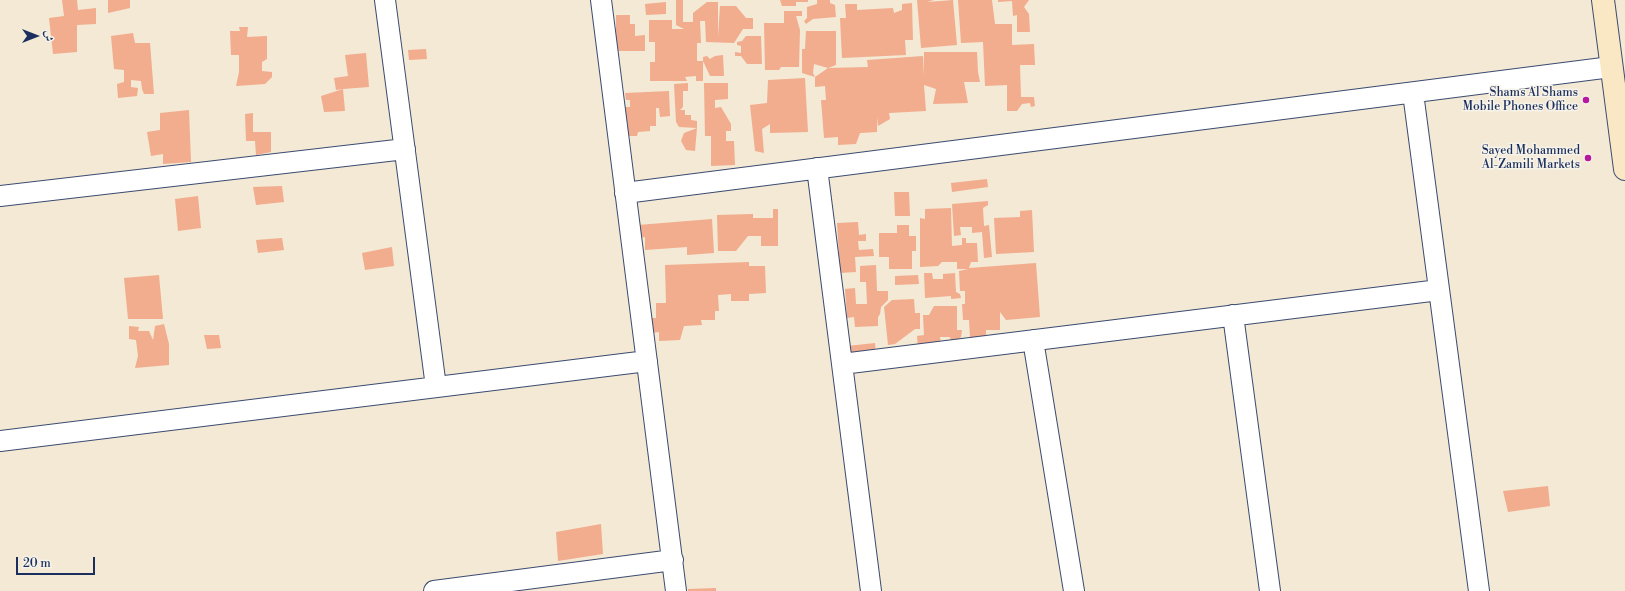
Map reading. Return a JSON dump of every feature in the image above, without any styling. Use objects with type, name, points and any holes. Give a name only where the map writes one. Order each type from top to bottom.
[{"type":"street","points":[[385,0],[436,387]]},
{"type":"street","points":[[601,0],[676,591]]},
{"type":"street","points":[[1602,0],[1610,67],[1621,109],[1625,169]]},
{"type":"street","points":[[625,193],[1610,67]]},
{"type":"street","points":[[1412,92],[1479,591]]},
{"type":"street","points":[[0,196],[405,149]]},
{"type":"street","points":[[817,168],[871,591]]},
{"type":"street","points":[[842,364],[1439,290]]},
{"type":"street","points":[[1233,315],[1270,591]]},
{"type":"street","points":[[1033,340],[1074,591]]},
{"type":"street","points":[[0,441],[647,361]]},
{"type":"street","points":[[434,591],[672,560]]},
{"type":"building","points":[[62,0],[77,0],[78,10],[96,8],[96,24],[77,25],[77,52],[53,54],[49,18],[64,16]]},
{"type":"building","points":[[108,0],[130,0],[130,8],[108,13]]},
{"type":"building","points":[[676,0],[683,0],[683,22],[693,22],[693,13],[707,2],[718,2],[718,37],[720,6],[736,6],[746,18],[753,18],[753,29],[743,29],[734,43],[706,42],[705,21],[700,21],[701,43],[697,43],[697,61],[703,61],[703,81],[696,81],[696,76],[685,77],[687,81],[650,81],[650,62],[655,62],[655,42],[649,42],[649,20],[672,20],[672,29],[684,29],[676,25]]},
{"type":"building","points":[[780,0],[808,0],[808,2],[796,2],[796,6],[782,6]]},
{"type":"building","points":[[817,0],[830,0],[830,3],[835,5],[836,17],[813,19],[806,24],[804,21],[807,18],[807,7],[817,4]]},
{"type":"building","points":[[917,0],[934,0],[927,2],[953,0],[957,45],[921,48]]},
{"type":"building","points":[[958,0],[992,0],[995,24],[1012,24],[1012,45],[1034,44],[1035,65],[1020,65],[1021,97],[1034,97],[1035,106],[1031,107],[1030,103],[1022,104],[1017,111],[1007,111],[1007,85],[985,86],[983,42],[961,43]]},
{"type":"building","points":[[998,0],[1029,0],[1024,7],[1029,14],[1030,32],[1017,32],[1017,15],[1013,16],[1012,1],[998,2]]},
{"type":"building","points":[[666,2],[666,14],[646,15],[645,4]]},
{"type":"building","points":[[912,3],[913,40],[905,40],[906,55],[842,58],[840,18],[846,18],[845,4],[857,4],[857,10],[893,8],[894,13],[902,10],[902,4]]},
{"type":"building","points":[[784,11],[802,11],[802,16],[796,16],[800,30],[799,67],[781,67],[779,70],[765,70],[764,23],[784,23]]},
{"type":"building","points":[[616,15],[630,15],[630,24],[635,24],[635,36],[645,35],[645,51],[613,51],[610,33],[616,30]]},
{"type":"building","points":[[239,27],[248,27],[247,37],[267,36],[267,59],[262,62],[262,71],[272,72],[272,77],[265,84],[236,86],[239,72],[239,55],[231,55],[230,31],[240,31]]},
{"type":"building","points":[[806,31],[836,31],[836,65],[828,68],[814,64],[813,73],[815,77],[802,73],[802,49],[805,49]]},
{"type":"building","points":[[133,33],[135,43],[150,43],[154,94],[144,94],[141,81],[131,80],[131,87],[138,88],[137,96],[118,98],[117,84],[124,82],[124,70],[114,69],[111,36]]},
{"type":"building","points":[[746,36],[761,36],[762,64],[747,64],[741,56],[735,56],[735,52],[741,53],[741,46],[737,45],[737,42],[742,41]]},
{"type":"building","points":[[426,49],[427,59],[409,60],[408,50]]},
{"type":"building","points":[[924,52],[977,52],[980,82],[964,82],[968,103],[933,104],[936,89],[924,85],[926,111],[889,113],[890,119],[878,126],[877,117],[877,132],[860,133],[856,144],[838,145],[838,137],[824,138],[821,100],[826,100],[825,86],[815,87],[815,77],[828,68],[868,67],[867,60],[923,56],[924,76]]},
{"type":"building","points":[[366,53],[369,87],[336,90],[334,78],[348,76],[345,55]]},
{"type":"building","points":[[723,55],[724,76],[710,76],[703,61],[703,57],[707,56],[710,59],[715,56]]},
{"type":"building","points":[[805,78],[808,132],[770,133],[770,124],[762,129],[764,153],[755,151],[750,105],[767,103],[768,80]]},
{"type":"building","points":[[688,83],[688,91],[683,91],[683,107],[680,110],[685,110],[685,115],[691,115],[691,120],[697,121],[697,128],[679,127],[676,122],[674,84]]},
{"type":"building","points":[[704,83],[728,83],[728,99],[715,100],[715,108],[721,107],[731,124],[731,131],[726,131],[726,141],[734,141],[735,165],[711,166],[711,136],[705,136]]},
{"type":"building","points":[[343,89],[345,111],[324,112],[321,96]]},
{"type":"building","points":[[669,91],[670,116],[660,117],[659,108],[656,108],[656,126],[650,126],[650,131],[638,132],[637,136],[623,136],[622,128],[628,127],[628,123],[622,123],[622,107],[630,107],[630,100],[626,100],[625,93]]},
{"type":"building","points":[[189,110],[191,162],[163,164],[163,154],[151,156],[147,132],[160,130],[160,113]]},
{"type":"building","points":[[253,113],[253,132],[271,132],[271,152],[256,155],[255,141],[246,141],[245,114]]},
{"type":"building","points":[[697,128],[695,151],[686,150],[681,141],[684,133]]},
{"type":"building","points":[[987,179],[988,187],[952,192],[951,183]]},
{"type":"building","points":[[282,186],[284,202],[256,205],[253,187]]},
{"type":"building","points":[[894,192],[909,192],[910,216],[895,216]]},
{"type":"building","points":[[198,196],[201,228],[178,231],[175,199]]},
{"type":"building","points":[[988,201],[988,205],[983,208],[984,226],[989,225],[992,257],[984,258],[982,232],[972,233],[972,227],[960,227],[961,235],[954,236],[952,204]]},
{"type":"building","points":[[951,208],[952,246],[962,245],[962,238],[966,238],[966,243],[977,243],[978,262],[971,262],[969,268],[1036,263],[1040,317],[1006,320],[1000,312],[1000,330],[986,330],[986,337],[970,337],[969,320],[963,320],[962,304],[965,304],[965,291],[960,291],[959,271],[968,269],[957,269],[957,262],[942,262],[938,266],[920,267],[920,218],[925,219],[925,209]]},
{"type":"building","points":[[773,209],[778,209],[778,246],[761,246],[761,236],[748,236],[736,251],[718,251],[717,215],[753,214],[753,218],[773,218]]},
{"type":"building","points":[[1032,210],[1034,252],[996,254],[994,218],[1020,217],[1020,211]]},
{"type":"building","points":[[712,219],[714,253],[687,255],[687,247],[645,250],[645,237],[639,238],[638,225]]},
{"type":"building","points":[[858,222],[859,235],[866,234],[866,241],[858,241],[859,250],[873,249],[874,256],[855,257],[856,272],[840,273],[837,223]]},
{"type":"building","points":[[897,225],[909,225],[909,236],[916,236],[916,251],[912,251],[912,269],[889,269],[889,257],[879,257],[879,233],[897,233]]},
{"type":"building","points":[[282,238],[284,250],[258,253],[256,240]]},
{"type":"building","points":[[392,247],[394,266],[365,270],[362,253]]},
{"type":"building","points":[[749,262],[749,266],[765,266],[766,293],[749,294],[749,301],[731,301],[731,294],[718,295],[719,311],[715,311],[715,320],[701,320],[702,325],[684,326],[680,340],[659,341],[659,332],[651,333],[651,318],[656,318],[656,303],[666,303],[665,265]]},
{"type":"building","points":[[876,265],[877,291],[888,291],[888,300],[881,307],[878,317],[878,326],[855,327],[854,317],[847,318],[845,289],[855,288],[856,304],[867,304],[866,282],[860,282],[860,266]]},
{"type":"building","points":[[924,273],[932,273],[933,279],[943,279],[943,274],[955,273],[956,292],[960,294],[961,298],[951,299],[951,296],[925,298]]},
{"type":"building","points":[[159,275],[163,319],[128,319],[124,278]]},
{"type":"building","points":[[918,275],[919,284],[895,285],[895,276]]},
{"type":"building","points":[[914,299],[915,313],[920,313],[920,329],[915,329],[895,344],[888,345],[884,307],[892,300]]},
{"type":"building","points":[[934,306],[957,306],[957,330],[962,330],[961,337],[957,341],[951,342],[950,337],[940,337],[941,346],[918,348],[917,336],[924,335],[923,315],[929,315]]},
{"type":"building","points":[[164,324],[169,344],[169,365],[135,368],[138,356],[136,340],[129,339],[129,326],[139,327],[138,331],[149,331],[153,340],[155,326]]},
{"type":"building","points":[[204,335],[219,335],[221,348],[207,349]]},
{"type":"building","points":[[875,343],[876,356],[849,358],[847,346]]},
{"type":"building","points":[[1548,486],[1550,506],[1508,512],[1503,491]]},
{"type":"building","points":[[601,524],[603,554],[558,561],[556,532]]},
{"type":"building","points":[[716,588],[716,591],[688,591],[688,589]]},
{"type":"place","name":"Shams Al Shams Mobile Phones Office","points":[[1586,100]]},
{"type":"place","name":"Sayed Mohammed Al-Zamili Markets","points":[[1588,158]]}]
